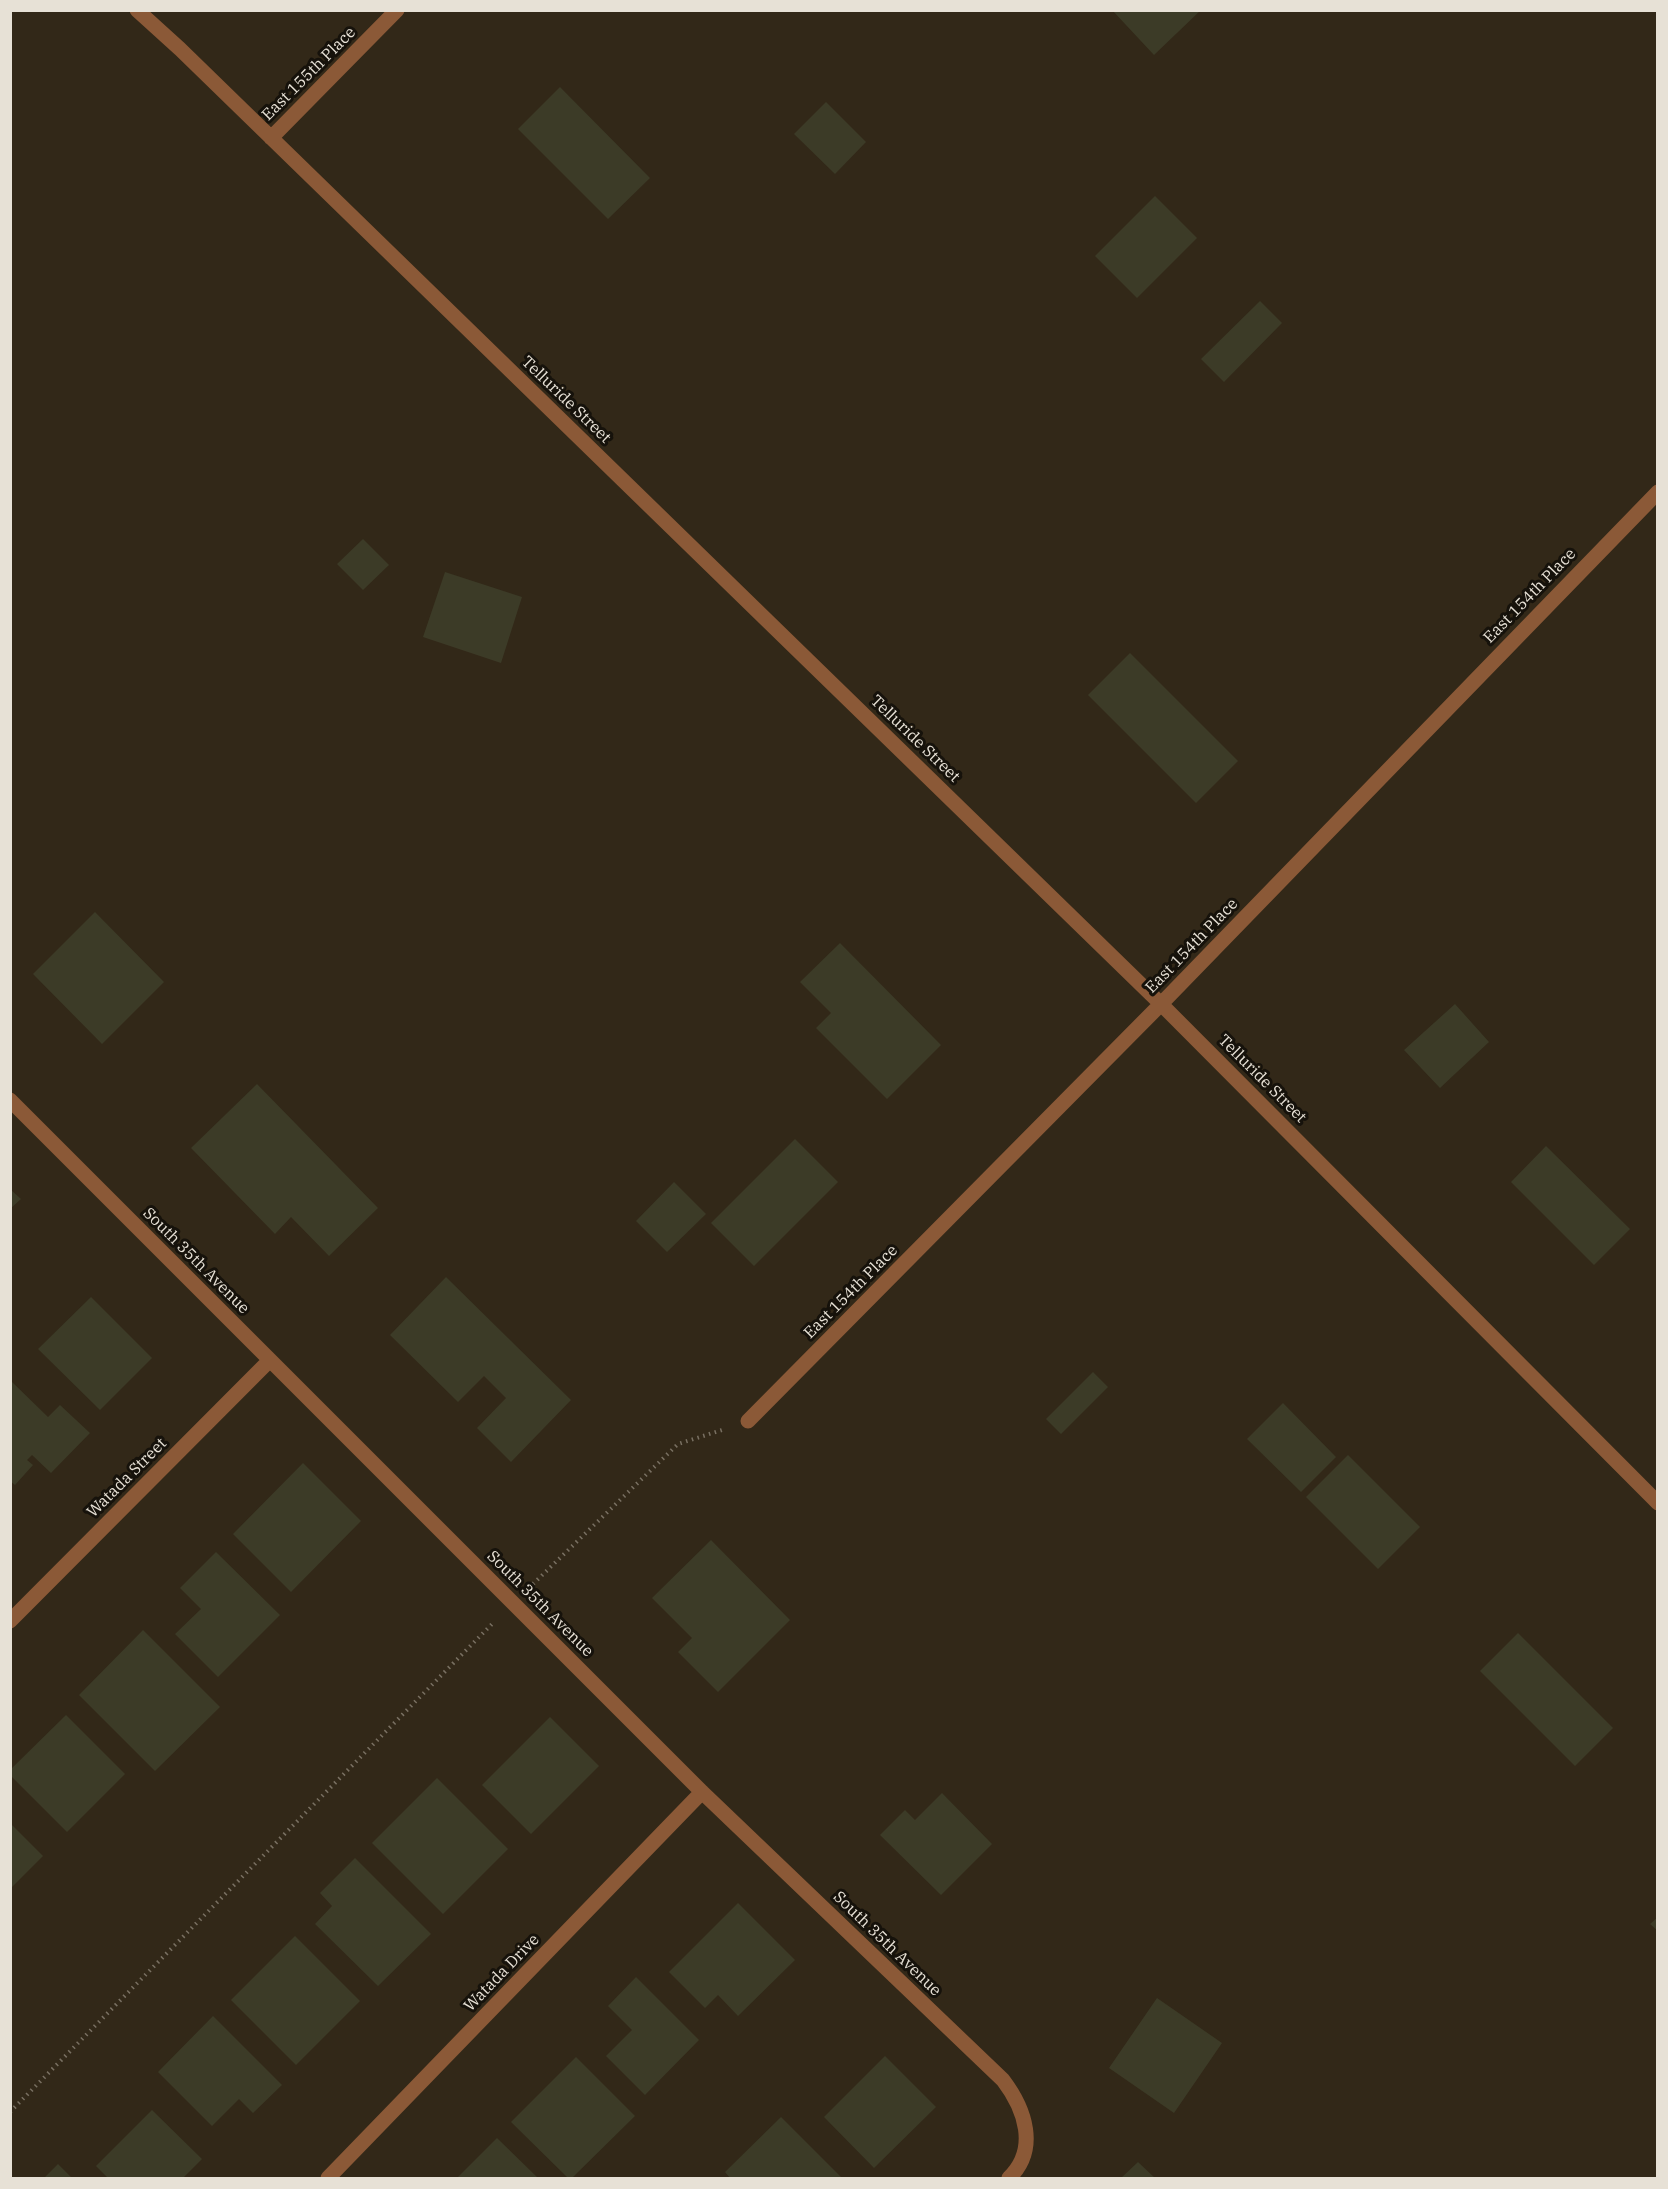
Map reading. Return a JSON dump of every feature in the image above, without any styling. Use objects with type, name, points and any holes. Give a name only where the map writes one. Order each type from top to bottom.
[{"type":"street","name":"Telluride Street","points":[[137,10],[1161,1004],[1658,1503]]},
{"type":"street","name":"East 155th Place","points":[[271,138],[397,10]]},
{"type":"street","name":"East 154th Place","points":[[748,1421],[1161,1004],[1658,492]]},
{"type":"street","name":"South 35th Avenue","points":[[10,1100],[702,1792],[1003,2080],[1022,2109],[1026,2125],[1026,2152],[1009,2178]]},
{"type":"street","name":"Watada Street","points":[[10,1622],[270,1360]]},
{"type":"street","name":"Watada Drive","points":[[328,2178],[702,1792]]},
{"type":"path","points":[[10,2112],[513,1603],[678,1444],[748,1421]]},
{"type":"building","points":[[1112,10],[1201,10],[1154,55]]},
{"type":"building","points":[[560,87],[650,178],[608,219],[518,129]]},
{"type":"building","points":[[826,102],[866,142],[835,174],[794,134]]},
{"type":"building","points":[[1155,196],[1197,238],[1137,298],[1095,256]]},
{"type":"building","points":[[1260,301],[1282,323],[1224,382],[1201,359]]},
{"type":"building","points":[[363,539],[389,565],[363,590],[337,564]]},
{"type":"building","points":[[445,572],[522,597],[501,663],[423,637]]},
{"type":"building","points":[[1130,653],[1238,761],[1196,803],[1088,695]]},
{"type":"building","points":[[95,912],[164,982],[102,1044],[33,974]]},
{"type":"building","points":[[840,943],[941,1045],[887,1099],[816,1028],[831,1013],[800,982]]},
{"type":"building","points":[[1455,1004],[1489,1042],[1440,1088],[1404,1050]]},
{"type":"building","points":[[257,1084],[378,1208],[329,1256],[291,1217],[275,1234],[191,1148]]},
{"type":"building","points":[[795,1139],[838,1182],[754,1266],[711,1223]]},
{"type":"building","points":[[1546,1146],[1630,1229],[1594,1265],[1511,1182]]},
{"type":"building","points":[[674,1182],[706,1214],[667,1252],[636,1221]]},
{"type":"building","points":[[10,1189],[21,1199],[10,1209]]},
{"type":"building","points":[[446,1277],[571,1400],[511,1462],[477,1428],[506,1398],[484,1376],[458,1402],[390,1335]]},
{"type":"building","points":[[91,1297],[152,1358],[100,1410],[38,1349]]},
{"type":"building","points":[[1093,1372],[1108,1387],[1061,1434],[1046,1419]]},
{"type":"building","points":[[10,1380],[48,1417],[60,1405],[90,1433],[51,1473],[32,1455],[27,1460],[33,1465],[15,1485],[10,1481]]},
{"type":"building","points":[[1283,1403],[1336,1457],[1301,1492],[1247,1439]]},
{"type":"building","points":[[1348,1455],[1420,1527],[1378,1569],[1306,1497]]},
{"type":"building","points":[[303,1463],[361,1521],[291,1592],[233,1534]]},
{"type":"building","points":[[711,1540],[790,1620],[718,1692],[678,1652],[692,1638],[652,1598]]},
{"type":"building","points":[[216,1552],[280,1615],[218,1677],[175,1634],[201,1609],[180,1588]]},
{"type":"building","points":[[143,1630],[220,1707],[155,1771],[79,1695]]},
{"type":"building","points":[[1518,1633],[1613,1728],[1575,1766],[1480,1671]]},
{"type":"building","points":[[66,1715],[125,1774],[67,1832],[10,1775],[10,1770]]},
{"type":"building","points":[[550,1717],[599,1766],[531,1834],[482,1785]]},
{"type":"building","points":[[437,1778],[508,1849],[443,1914],[372,1843]]},
{"type":"building","points":[[942,1793],[992,1844],[941,1895],[880,1835],[905,1810],[915,1820]]},
{"type":"building","points":[[10,1823],[43,1856],[10,1889]]},
{"type":"building","points":[[355,1858],[431,1934],[378,1986],[315,1924],[332,1906],[320,1893]]},
{"type":"building","points":[[738,1903],[795,1960],[738,2016],[718,1995],[705,2008],[669,1972]]},
{"type":"building","points":[[1658,1917],[1658,1931],[1650,1924]]},
{"type":"building","points":[[295,1936],[360,2001],[296,2065],[231,2000]]},
{"type":"building","points":[[636,1977],[699,2040],[645,2095],[606,2056],[632,2030],[608,2006]]},
{"type":"building","points":[[1157,1998],[1222,2043],[1174,2113],[1109,2068]]},
{"type":"building","points":[[213,2016],[282,2085],[253,2113],[239,2099],[212,2126],[158,2072]]},
{"type":"building","points":[[885,2056],[936,2107],[874,2168],[824,2117]]},
{"type":"building","points":[[576,2057],[635,2116],[572,2178],[568,2178],[511,2122]]},
{"type":"building","points":[[152,2110],[202,2159],[183,2178],[108,2178],[96,2166]]},
{"type":"building","points":[[781,2117],[842,2178],[730,2178],[725,2172]]},
{"type":"building","points":[[497,2138],[538,2178],[457,2178]]},
{"type":"building","points":[[1138,2162],[1155,2178],[1121,2178]]},
{"type":"building","points":[[58,2164],[72,2178],[44,2178]]}]
